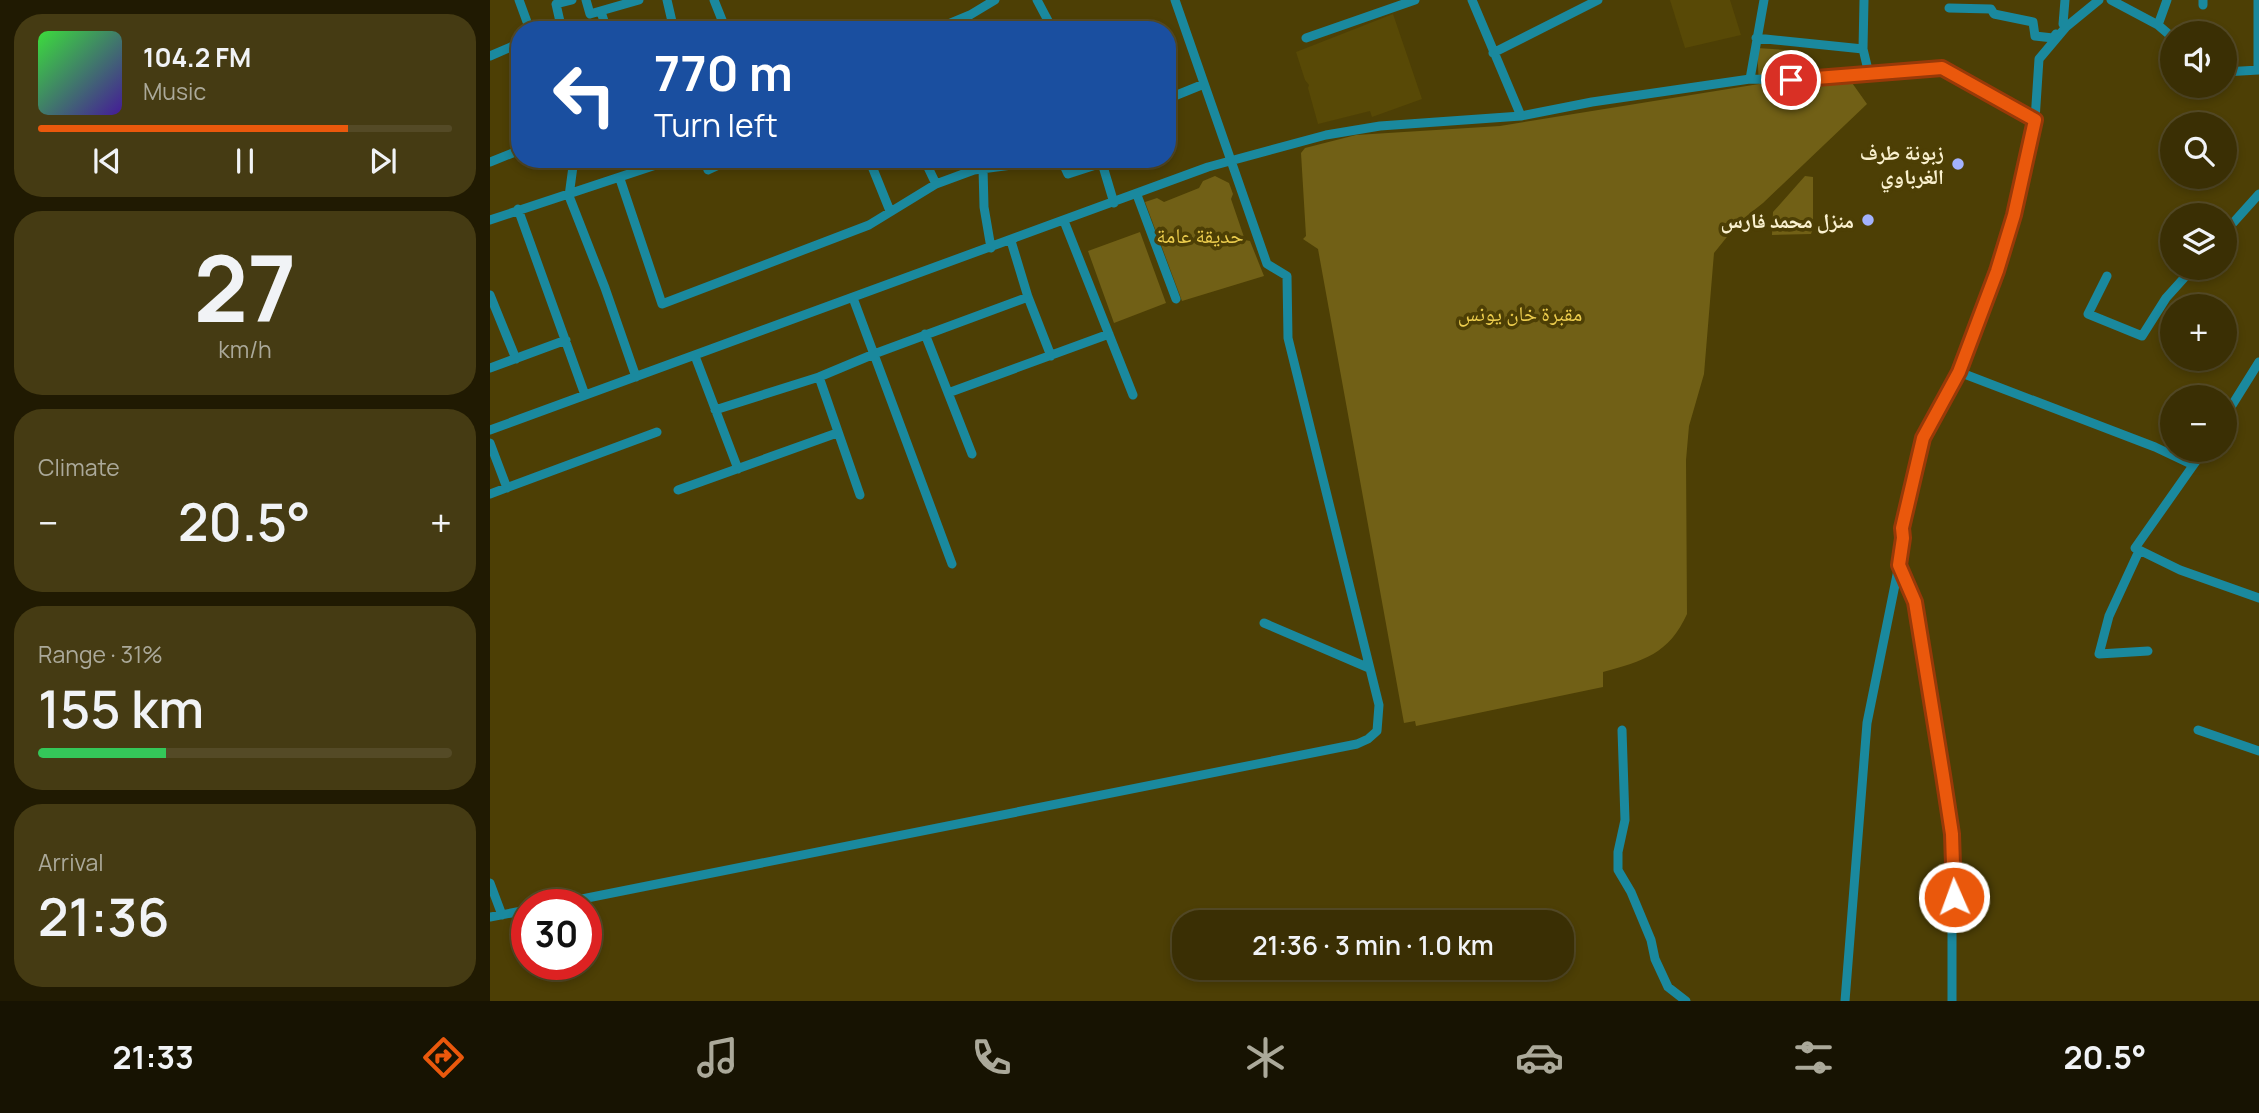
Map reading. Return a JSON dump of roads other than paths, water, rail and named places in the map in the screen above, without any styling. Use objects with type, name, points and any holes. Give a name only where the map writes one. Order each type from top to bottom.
[{"type":"street","points":[[519,0],[527,21]]},
{"type":"street","points":[[560,21],[556,4],[572,0]]},
{"type":"street","points":[[586,0],[590,14],[639,0]]},
{"type":"street","points":[[667,0],[672,21]]},
{"type":"street","points":[[714,0],[722,21]]},
{"type":"street","points":[[956,21],[995,0]]},
{"type":"street","points":[[1037,0],[1048,21]]},
{"type":"street","points":[[602,895],[1357,744],[1368,739],[1379,727],[1379,705],[1288,338],[1287,276],[1267,264],[1175,0]]},
{"type":"street","points":[[1306,38],[1415,0]]},
{"type":"street","points":[[1472,0],[1521,116]]},
{"type":"street","points":[[1493,53],[1597,0]]},
{"type":"street","points":[[1750,79],[1764,0]]},
{"type":"street","points":[[1864,0],[1863,49],[1869,74]]},
{"type":"street","points":[[1845,1001],[1867,723],[1899,565],[1902,528],[1923,438],[1959,372],[2012,224],[2035,120],[2039,59],[2065,25],[2064,0]]},
{"type":"street","points":[[1949,8],[1991,9],[1994,14],[2033,22],[2035,36],[2053,38],[2065,25],[2099,0]]},
{"type":"street","points":[[2111,0],[2158,25],[2167,0]]},
{"type":"street","points":[[2237,71],[2258,70],[2258,0]]},
{"type":"street","points":[[601,12],[604,21]]},
{"type":"street","points":[[1756,38],[1863,49]]},
{"type":"street","points":[[490,56],[511,47]]},
{"type":"street","points":[[490,430],[1232,159],[1326,135],[1380,126],[1521,116],[1592,102],[1750,79],[1791,80],[1897,70],[1947,69],[2035,120]]},
{"type":"street","points":[[1176,95],[1204,84]]},
{"type":"street","points":[[490,162],[511,154]]},
{"type":"street","points":[[573,168],[569,196],[636,377]]},
{"type":"street","points":[[490,220],[650,168]]},
{"type":"street","points":[[873,168],[890,211]]},
{"type":"street","points":[[928,168],[936,184]]},
{"type":"street","points":[[620,179],[662,304],[869,225],[936,184],[983,168],[984,207],[991,248]]},
{"type":"street","points":[[1065,168],[1068,174],[1083,168]]},
{"type":"street","points":[[1103,168],[1114,203]]},
{"type":"street","points":[[2237,219],[2259,194]]},
{"type":"street","points":[[1137,195],[1176,299]]},
{"type":"street","points":[[518,209],[585,396]]},
{"type":"street","points":[[1064,221],[1133,395]]},
{"type":"street","points":[[1011,240],[1028,297],[1051,356]]},
{"type":"street","points":[[2107,276],[2088,314],[2142,336],[2166,298],[2182,280]]},
{"type":"street","points":[[490,295],[493,309],[516,359]]},
{"type":"street","points":[[715,410],[819,377],[925,334],[1028,297]]},
{"type":"street","points":[[853,298],[952,564]]},
{"type":"street","points":[[925,334],[972,454]]},
{"type":"street","points":[[948,393],[1109,334]]},
{"type":"street","points":[[490,368],[566,340]]},
{"type":"street","points":[[695,356],[738,469]]},
{"type":"street","points":[[2237,397],[2259,362]]},
{"type":"street","points":[[1959,372],[2144,443],[2193,465]]},
{"type":"street","points":[[819,377],[860,495]]},
{"type":"street","points":[[490,494],[657,432]]},
{"type":"street","points":[[678,491],[837,433]]},
{"type":"street","points":[[490,443],[507,488]]},
{"type":"street","points":[[2195,462],[2135,548],[2180,570],[2259,598]]},
{"type":"street","points":[[2139,551],[2109,616],[2099,653],[2148,651]]},
{"type":"street","points":[[1899,565],[1915,602],[1952,834],[1952,1001]]},
{"type":"street","points":[[1264,623],[1369,667]]},
{"type":"street","points":[[1622,730],[1625,820],[1618,852],[1618,870],[1631,892],[1668,987],[1686,1001]]},
{"type":"street","points":[[2198,730],[2259,751]]},
{"type":"street","points":[[490,883],[502,915]]},
{"type":"street","points":[[490,918],[511,913]]},
{"type":"place","name":"زبونة طرف الغرباوي","points":[[1958,164]]},
{"type":"place","name":"منزل محمد فارس","points":[[1868,220]]},
{"type":"park label","name":"حديقة عامة","points":[[1200,235]]},
{"type":"park label","name":"مقبرة خان يونس","points":[[1520,313]]}]
